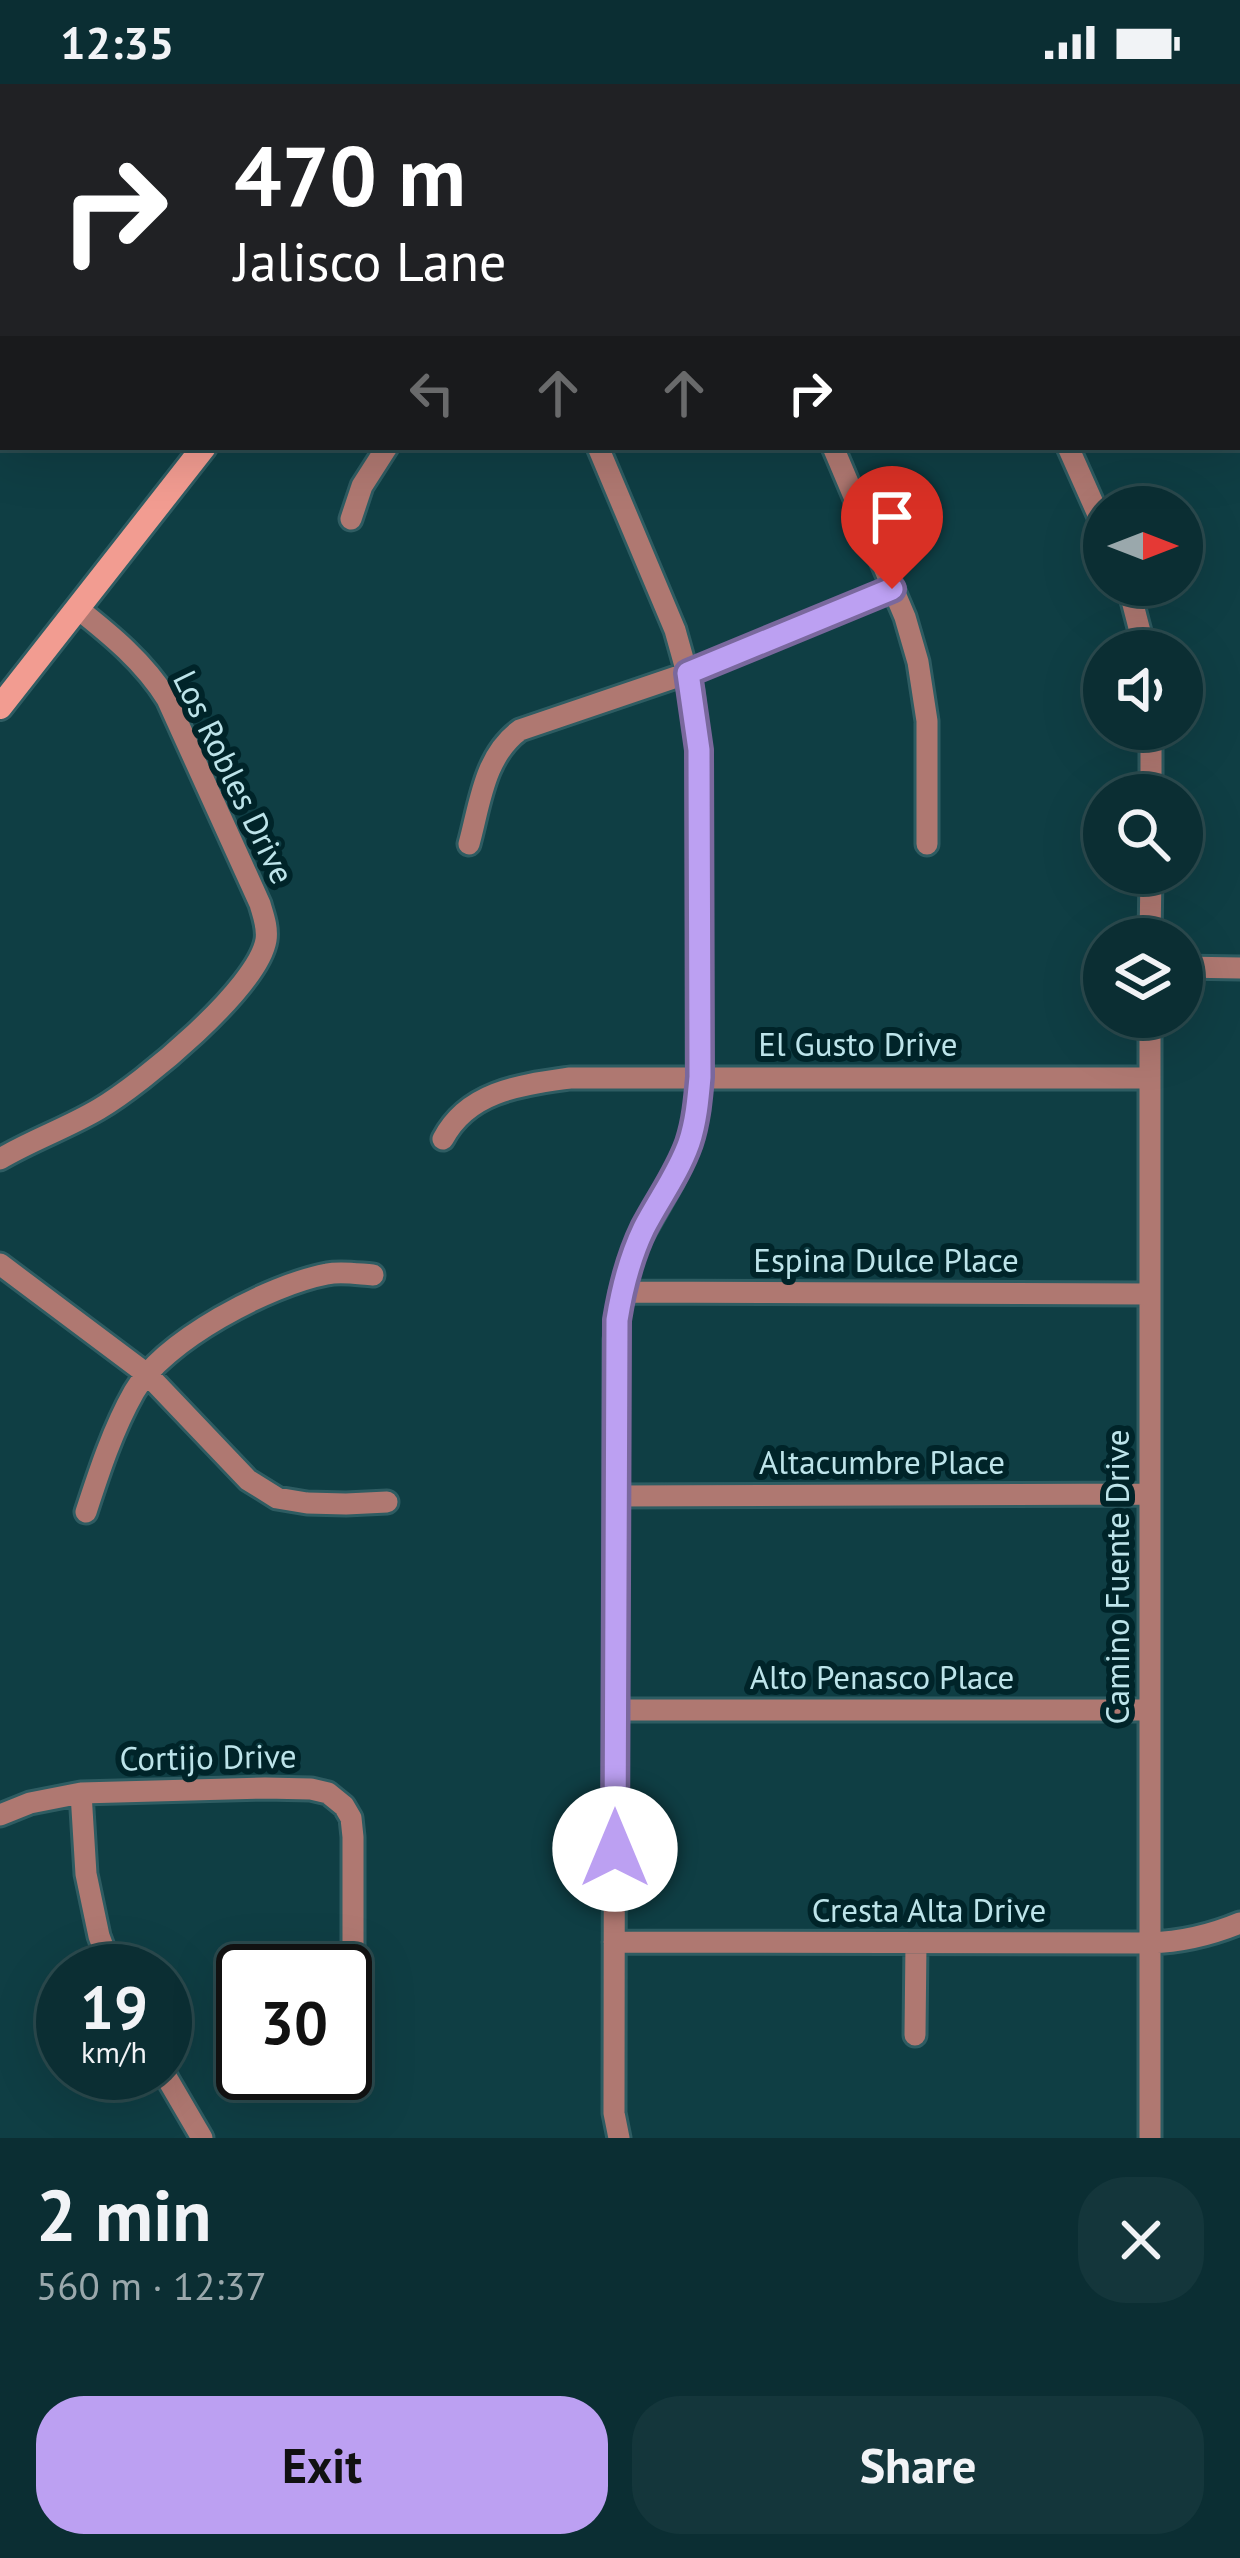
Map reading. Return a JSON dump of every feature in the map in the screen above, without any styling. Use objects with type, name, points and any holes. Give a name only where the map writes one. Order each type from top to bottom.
[{"type":"main road","points":[[0,706],[202,450]]},
{"type":"street","points":[[351,519],[362,486],[385,450]]},
{"type":"street","points":[[599,450],[675,630],[688,673],[699,750],[698,1108],[687,1150],[645,1227],[621,1292],[615,1340],[614,2113],[619,2138]]},
{"type":"street","points":[[834,450],[905,617],[918,662],[927,721],[927,844]]},
{"type":"street","points":[[1069,450],[1085,486]]},
{"type":"street","points":[[469,844],[491,764],[520,730],[688,673],[892,589]]},
{"type":"street","name":"Los Robles Drive","points":[[0,1160],[104,1106],[158,1068],[235,990],[262,953],[266,939],[260,904],[158,683],[77,608]]},
{"type":"street","points":[[1203,968],[1240,968]]},
{"type":"street","name":"Camino Fuente Drive","points":[[1150,1038],[1150,2138]]},
{"type":"street","name":"El Gusto Drive","points":[[443,1138],[453,1121],[479,1100],[508,1089],[570,1078],[1150,1078]]},
{"type":"street","points":[[0,1264],[148,1375],[248,1480],[277,1498],[386,1502]]},
{"type":"street","points":[[86,1512],[135,1390],[175,1347],[260,1297],[330,1273],[373,1275]]},
{"type":"street","name":"Espina Dulce Place","points":[[621,1292],[1150,1294]]},
{"type":"street","name":"Altacumbre Place","points":[[615,1496],[1150,1494]]},
{"type":"street","name":"Alto Penasco Place","points":[[615,1710],[1149,1710]]},
{"type":"street","name":"Cortijo Drive","points":[[0,1815],[30,1803],[81,1793],[265,1788],[328,1793],[351,1818],[353,1944]]},
{"type":"street","points":[[81,1793],[86,1874],[102,1944]]},
{"type":"street","name":"Cresta Alta Drive","points":[[614,1942],[1150,1943],[1208,1935],[1240,1922]]},
{"type":"street","points":[[915,2035],[916,1943]]},
{"type":"street","points":[[180,2100],[202,2138]]},
{"type":"route","points":[[615,1849],[617,1320],[636,1246],[692,1136],[700,1077],[699,750],[688,673],[892,589]]}]
